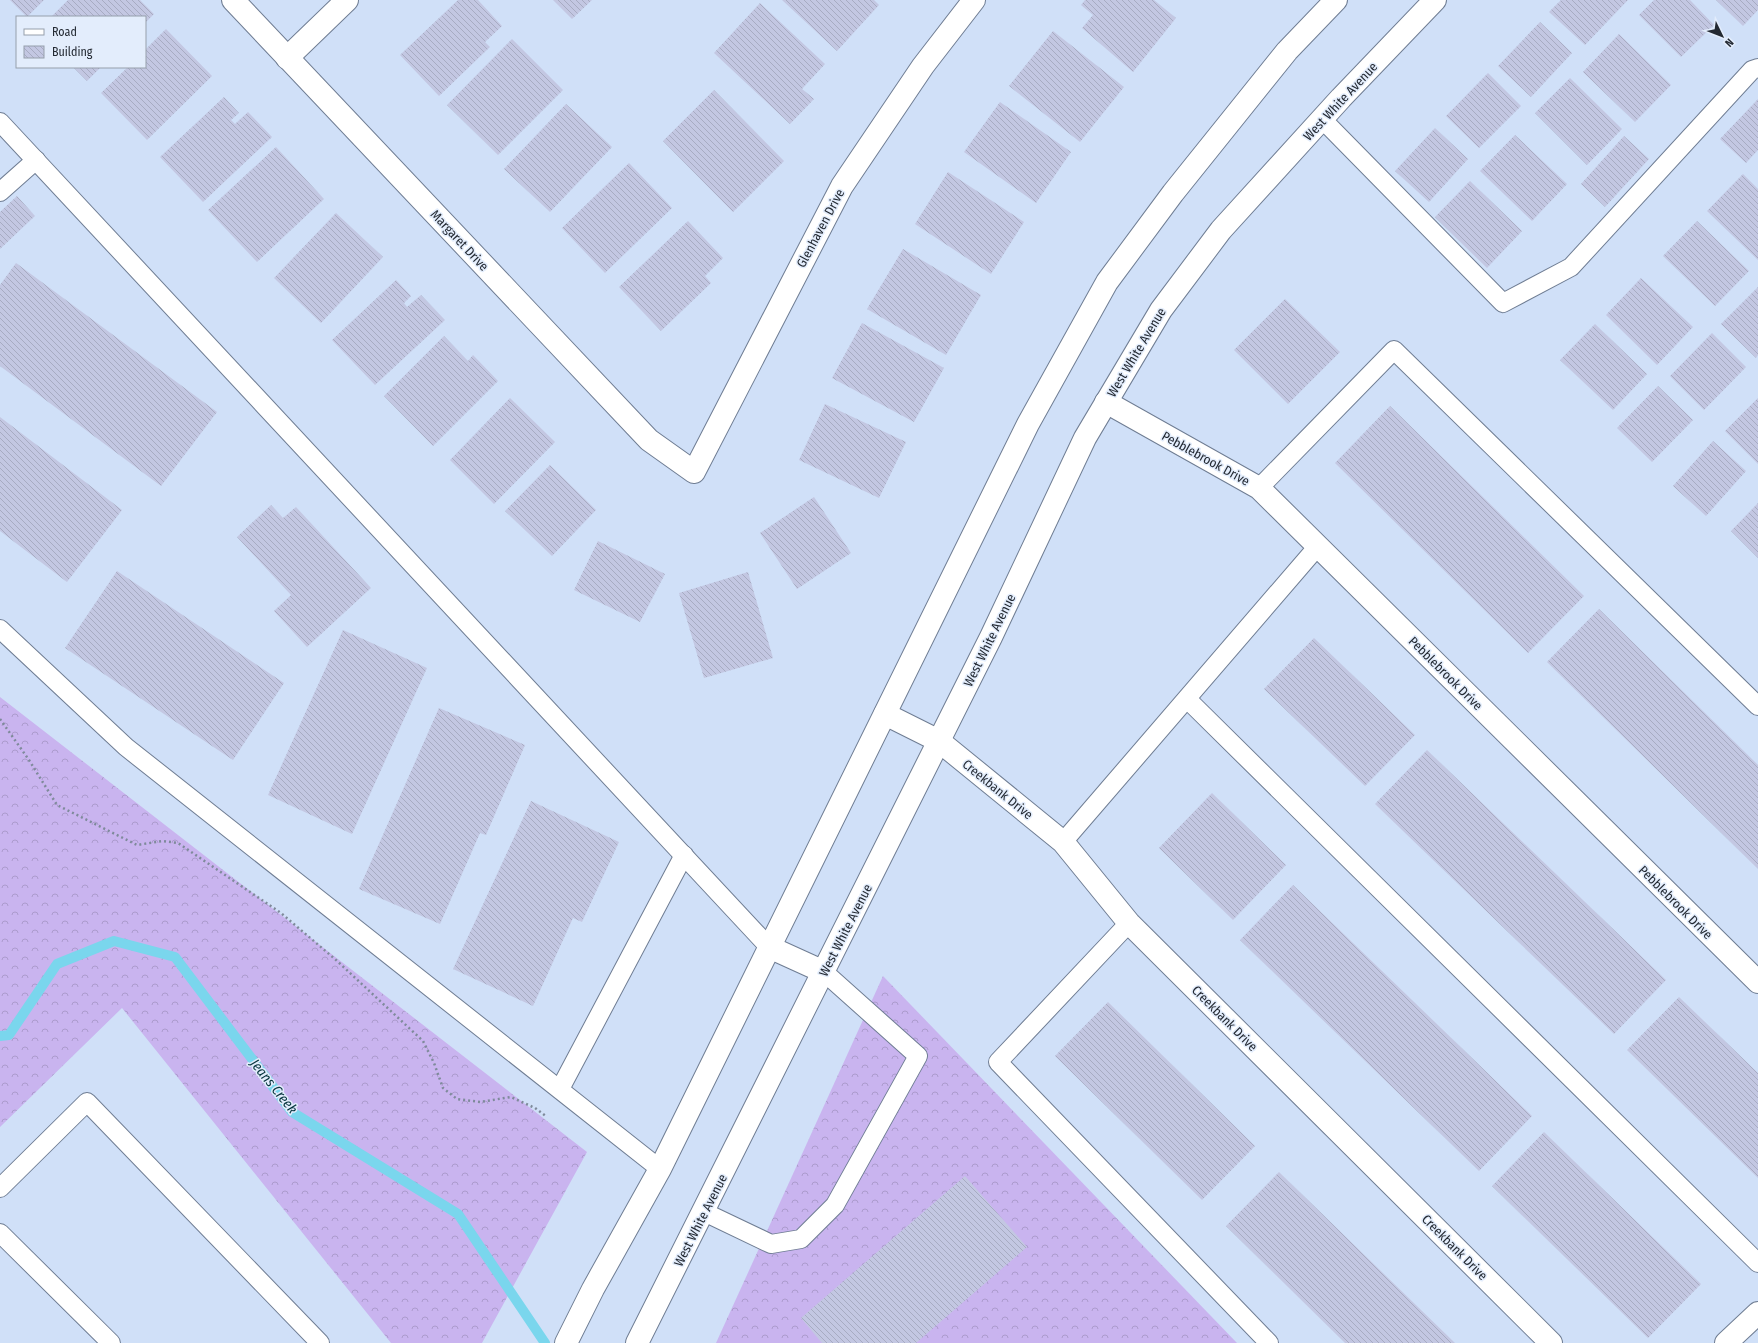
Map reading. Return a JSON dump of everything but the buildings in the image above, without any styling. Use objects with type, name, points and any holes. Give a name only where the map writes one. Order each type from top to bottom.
[{"type":"main road","name":"Margaret Drive","points":[[233,0],[649,440],[694,472]]},
{"type":"main road","points":[[287,58],[347,0]]},
{"type":"main road","name":"Glenhaven Drive","points":[[694,472],[842,186],[923,66],[974,0]]},
{"type":"main road","points":[[566,1343],[593,1289],[660,1169],[1028,424],[1107,282],[1173,193],[1287,51],[1336,0]]},
{"type":"main road","name":"West White Avenue","points":[[637,1342],[704,1212],[991,637],[1085,438],[1106,402],[1161,310],[1221,230],[1322,119],[1435,0]]},
{"type":"main road","name":"Pebblebrook Drive","points":[[1106,402],[1259,488],[1758,982]]},
{"type":"main road","name":"Creekbank Drive","points":[[884,714],[939,741],[1063,842],[1129,923],[1551,1343]]},
{"type":"main road","points":[[769,947],[824,972]]},
{"type":"main road","points":[[1726,1343],[1758,1313]]},
{"type":"lane","points":[[1322,119],[1503,303],[1571,267],[1752,70],[1758,68]]},
{"type":"lane","points":[[0,122],[769,947]]},
{"type":"lane","points":[[0,192],[36,160]]},
{"type":"lane","points":[[1259,488],[1394,350],[1758,706]]},
{"type":"lane","points":[[1063,842],[1318,546]]},
{"type":"lane","points":[[0,629],[126,746],[660,1169]]},
{"type":"lane","points":[[1186,698],[1758,1263]]},
{"type":"lane","points":[[560,1089],[684,855]]},
{"type":"lane","points":[[1129,923],[998,1062],[1270,1343]]},
{"type":"lane","points":[[704,1212],[771,1244],[801,1239],[835,1204],[918,1056],[824,972]]},
{"type":"lane","points":[[0,1188],[87,1102],[320,1343]]},
{"type":"lane","points":[[0,1234],[111,1343]]},
{"type":"path","points":[[0,719],[29,760],[57,805],[137,845],[163,841],[178,843],[281,913],[336,960],[423,1041],[434,1063],[443,1088],[457,1098],[480,1102],[511,1097],[536,1108],[554,1122]]},
{"type":"green space","points":[[0,697],[587,1152],[482,1343],[391,1343],[122,1008],[0,1127]]},
{"type":"green space","points":[[883,976],[1237,1343],[716,1343]]},
{"type":"waterway","name":"Jeans Creek","points":[[0,1036],[9,1035],[57,964],[114,941],[175,957],[292,1112],[458,1214],[545,1343]]}]
